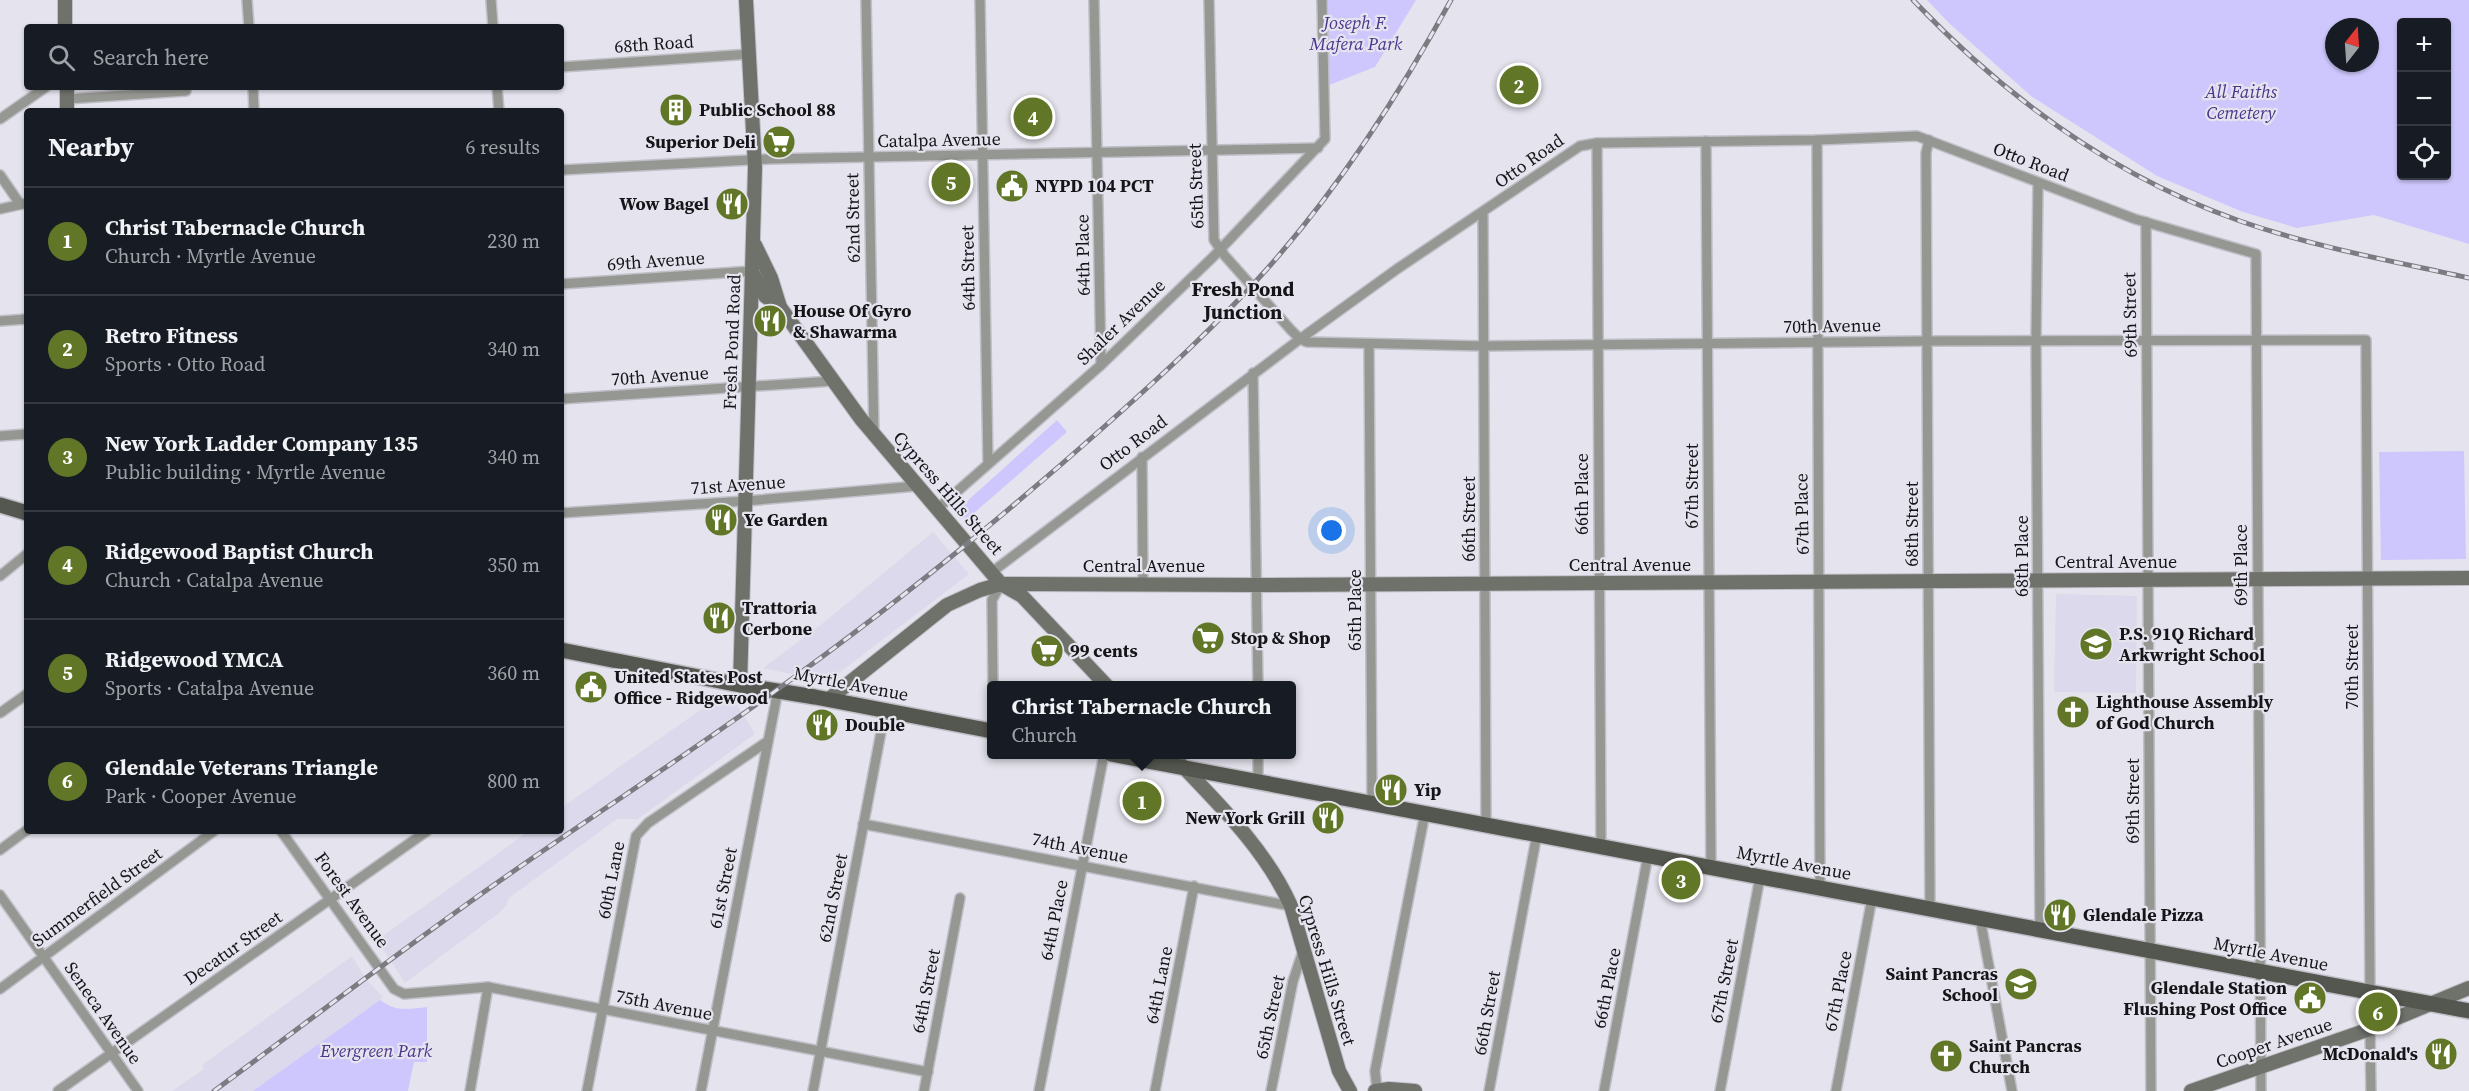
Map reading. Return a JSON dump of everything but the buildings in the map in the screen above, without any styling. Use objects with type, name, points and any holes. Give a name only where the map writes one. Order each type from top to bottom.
[{"type":"main road","points":[[65,0],[65,24]]},
{"type":"main road","name":"Fresh Pond Road","points":[[740,686],[755,160],[746,0]]},
{"type":"main road","name":"Cypress Hills Street","points":[[753,240],[771,278],[780,307]]},
{"type":"main road","name":"Cypress Hills Street","points":[[752,271],[765,296],[780,307],[874,435],[936,510],[1001,584],[1022,596],[1102,681]]},
{"type":"main road","points":[[0,506],[24,512]]},
{"type":"main road","name":"Central Avenue","points":[[829,699],[947,605],[980,590],[1001,584],[1257,585],[2469,578]]},
{"type":"main road","name":"Myrtle Avenue","points":[[564,651],[740,686],[829,699],[987,730]]},
{"type":"main road","name":"Myrtle Avenue","points":[[1137,759],[2469,1011]]},
{"type":"main road","name":"Cypress Hills Street","points":[[1176,759],[1251,840],[1280,882],[1291,906],[1340,1071],[1350,1091]]},
{"type":"main road","name":"Cooper Avenue","points":[[2191,1091],[2370,1029],[2469,988]]},
{"type":"main road","points":[[1376,1090],[1415,1091]]},
{"type":"street","points":[[247,0],[249,24]]},
{"type":"street","points":[[491,0],[493,24]]},
{"type":"street","name":"62nd Street","points":[[866,0],[874,435]]},
{"type":"street","name":"64th Street","points":[[980,0],[988,464]]},
{"type":"street","name":"64th Place","points":[[1094,0],[1101,365]]},
{"type":"street","name":"65th Street","points":[[1209,0],[1214,240],[1300,339]]},
{"type":"street","points":[[1318,148],[1325,139],[1322,0]]},
{"type":"street","name":"68th Road","points":[[564,67],[750,54]]},
{"type":"street","points":[[0,119],[42,90]]},
{"type":"street","points":[[253,90],[254,108]]},
{"type":"street","points":[[497,90],[499,108]]},
{"type":"street","points":[[67,99],[186,91]]},
{"type":"street","name":"Otto Road","points":[[992,572],[1253,372],[1397,269],[1580,146],[1597,143],[1817,140],[1914,135],[2146,222],[2256,254]]},
{"type":"street","name":"67th Place","points":[[1817,140],[1816,343],[1820,888]]},
{"type":"street","name":"68th Street","points":[[1929,140],[1926,153],[1930,909]]},
{"type":"street","name":"67th Street","points":[[1706,141],[1711,867]]},
{"type":"street","name":"66th Place","points":[[1597,143],[1600,846]]},
{"type":"street","name":"Catalpa Avenue","points":[[564,170],[755,160],[1318,148]]},
{"type":"street","name":"Shaler Avenue","points":[[936,510],[1101,365],[1220,249],[1318,148]]},
{"type":"street","points":[[0,175],[24,204],[0,209]]},
{"type":"street","name":"68th Place","points":[[2038,183],[2036,341],[2040,929]]},
{"type":"street","name":"66th Street","points":[[1483,213],[1486,824]]},
{"type":"street","name":"69th Street","points":[[2146,222],[2151,1091]]},
{"type":"street","name":"69th Place","points":[[2256,254],[2261,1091]]},
{"type":"street","name":"69th Avenue","points":[[564,284],[752,271]]},
{"type":"street","points":[[0,321],[24,320]]},
{"type":"street","name":"70th Avenue","points":[[1300,339],[1307,342],[1484,346],[1928,341],[2366,340]]},
{"type":"street","name":"70th Street","points":[[2366,340],[2370,992]]},
{"type":"street","name":"65th Place","points":[[1369,344],[1372,803]]},
{"type":"street","points":[[1253,372],[1258,681]]},
{"type":"street","name":"70th Avenue","points":[[564,399],[833,381]]},
{"type":"street","points":[[0,436],[24,434]]},
{"type":"street","points":[[1142,457],[1143,584]]},
{"type":"street","name":"71st Avenue","points":[[564,513],[746,501],[917,486]]},
{"type":"street","points":[[0,576],[24,556]]},
{"type":"street","points":[[993,681],[992,600],[1001,584]]},
{"type":"street","name":"61st Street","points":[[701,1091],[778,690]]},
{"type":"street","points":[[0,713],[24,695]]},
{"type":"street","name":"62nd Street","points":[[813,1091],[885,711]]},
{"type":"street","name":"60th Lane","points":[[587,1091],[636,836],[648,823],[768,741]]},
{"type":"street","name":"64th Place","points":[[1039,1091],[1103,759]]},
{"type":"street","points":[[1257,759],[1258,782]]},
{"type":"street","points":[[1376,1090],[1375,1071],[1425,813]]},
{"type":"street","name":"74th Avenue","points":[[863,824],[1291,906]]},
{"type":"street","points":[[0,850],[24,832]]},
{"type":"street","name":"Summerfield Street","points":[[0,989],[210,834]]},
{"type":"street","name":"Forest Avenue","points":[[283,834],[394,989]]},
{"type":"street","name":"Decatur Street","points":[[58,1091],[423,834]]},
{"type":"street","name":"66th Street","points":[[1489,1091],[1537,834]]},
{"type":"street","name":"66th Place","points":[[1604,1091],[1648,855]]},
{"type":"street","name":"67th Street","points":[[1720,1091],[1760,877]]},
{"type":"street","name":"64th Lane","points":[[1155,1091],[1194,886]]},
{"type":"street","name":"Seneca Avenue","points":[[0,895],[138,1091]]},
{"type":"street","name":"64th Street","points":[[924,1091],[960,898]]},
{"type":"street","name":"67th Place","points":[[1836,1091],[1872,898]]},
{"type":"street","points":[[1980,918],[2012,1091]]},
{"type":"street","name":"65th Street","points":[[1271,1091],[1293,981],[1303,951]]},
{"type":"street","points":[[470,1091],[488,987]]},
{"type":"street","name":"75th Avenue","points":[[394,989],[404,994],[488,987],[928,1072]]},
{"type":"street","points":[[2370,1029],[2371,1091]]},
{"type":"shaded area","points":[[933,532],[969,574],[827,682],[763,668],[827,620]]},
{"type":"shaded area","name":"P.S. 91Q Richard Arkwright School","points":[[2056,594],[2137,596],[2136,693],[2054,692]]},
{"type":"shaded area","points":[[720,696],[735,701],[755,734],[638,819],[617,819],[509,898],[506,906],[498,914],[405,983],[377,940],[525,834],[564,834],[564,806]]},
{"type":"shaded area","points":[[352,956],[366,979],[383,997],[380,1000],[253,1091],[172,1091],[204,1069],[202,1065]]},
{"type":"green space","name":"Joseph F. Mafera Park","points":[[1322,0],[1416,0],[1375,67],[1324,87]]},
{"type":"green space","name":"All Faiths Cemetery","points":[[1927,0],[2469,0],[2469,244],[2374,215],[2297,228],[2243,212],[2157,176],[2031,96],[1950,24]]},
{"type":"green space","points":[[1057,420],[1067,432],[966,520],[952,505],[958,499],[964,504]]},
{"type":"green space","points":[[2464,451],[2466,559],[2381,560],[2379,452]]},
{"type":"green space","name":"Evergreen Park","points":[[380,1000],[397,1008],[427,1007],[427,1062],[414,1062],[408,1091],[253,1091]]},
{"type":"railway","points":[[214,1091],[473,899],[764,699],[840,644],[956,553],[1105,426],[1168,369],[1248,290],[1319,206],[1389,106],[1451,0]]},
{"type":"railway","points":[[1913,0],[1985,70],[2024,101],[2063,130],[2148,181],[2193,203],[2268,230],[2353,253],[2469,278]]},
{"type":"place","name":"Retro Fitness","points":[[1519,85]]},
{"type":"place","name":"Public School 88","points":[[676,110]]},
{"type":"place","name":"Ridgewood Baptist Church","points":[[1033,117]]},
{"type":"place","name":"Superior Deli","points":[[779,142]]},
{"type":"place","name":"Ridgewood YMCA","points":[[951,182]]},
{"type":"place","name":"NYPD 104 PCT","points":[[1012,186]]},
{"type":"place","name":"Wow Bagel","points":[[732,204]]},
{"type":"place","name":"House Of Gyro & Shawarma","points":[[770,321]]},
{"type":"place","name":"Ye Garden","points":[[721,520]]},
{"type":"place","name":"Trattoria Cerbone","points":[[719,618]]},
{"type":"place","name":"Stop & Shop","points":[[1208,638]]},
{"type":"place","name":"P.S. 91Q Richard Arkwright School","points":[[2096,644]]},
{"type":"place","name":"99 cents","points":[[1047,651]]},
{"type":"place","name":"United States Post Office - Ridgewood","points":[[591,687]]},
{"type":"place","name":"Lighthouse Assembly of God Church","points":[[2073,712]]},
{"type":"place","name":"Double","points":[[822,725]]},
{"type":"place","name":"Yip","points":[[1391,790]]},
{"type":"place","name":"Christ Tabernacle Church","points":[[1142,801]]},
{"type":"place","name":"New York Grill","points":[[1328,818]]},
{"type":"place","name":"New York Ladder Company 135","points":[[1681,880]]},
{"type":"place","name":"Glendale Pizza","points":[[2060,915]]},
{"type":"place","name":"Saint Pancras School","points":[[2021,984]]},
{"type":"place","name":"Glendale Station Flushing Post Office","points":[[2310,998]]},
{"type":"place","name":"Glendale Veterans Triangle","points":[[2378,1012]]},
{"type":"place","name":"McDonald's","points":[[2441,1054]]},
{"type":"place","name":"Saint Pancras Church","points":[[1946,1056]]},
{"type":"district","name":"Fresh Pond Junction","points":[[1243,300]]}]
